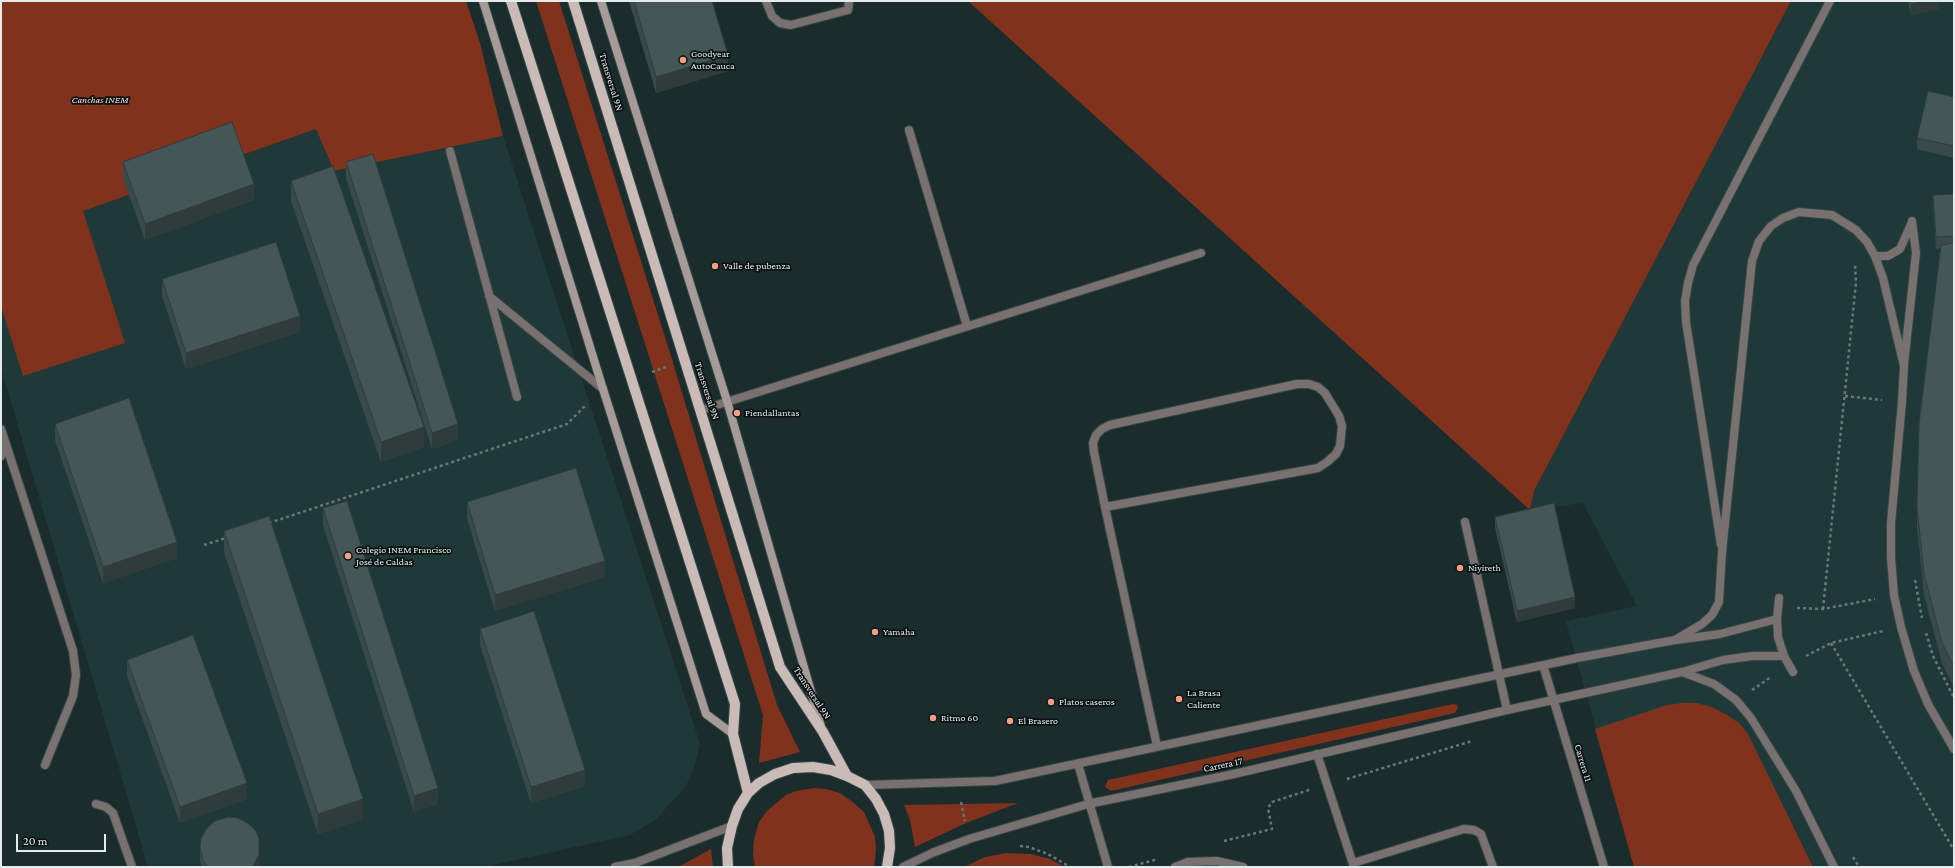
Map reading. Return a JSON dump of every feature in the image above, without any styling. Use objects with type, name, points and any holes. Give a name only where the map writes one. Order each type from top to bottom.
[{"type":"main road","points":[[483,1],[603,389],[706,714],[732,734]]},
{"type":"main road","points":[[511,1],[735,704],[732,734],[748,793]]},
{"type":"main road","name":"Transversal 9N","points":[[573,1],[780,667],[823,732],[847,776]]},
{"type":"main road","points":[[601,1],[727,401],[823,732]]},
{"type":"main road","points":[[728,867],[728,848],[732,826],[738,809],[748,793],[759,783],[775,774],[794,768],[813,767],[831,770],[865,785],[876,799],[884,814],[889,831],[890,848],[887,867]]},
{"type":"street","points":[[766,1],[772,16],[780,23],[791,25],[848,10],[850,1]]},
{"type":"street","points":[[1722,552],[1686,322],[1685,301],[1688,283],[1693,265],[1830,1]]},
{"type":"street","points":[[910,130],[967,326]]},
{"type":"street","points":[[450,151],[488,296],[517,397]]},
{"type":"street","points":[[1675,640],[1702,624],[1712,615],[1719,602],[1722,552],[1752,261],[1759,241],[1771,226],[1783,218],[1799,212],[1816,212],[1832,215],[1844,221],[1867,242],[1875,256],[1890,305],[1904,366]]},
{"type":"street","points":[[1875,256],[1888,256],[1900,249],[1912,221],[1916,253],[1904,366],[1891,524],[1891,558],[1894,595],[1900,627],[1914,671],[1928,704],[1954,749]]},
{"type":"street","points":[[701,410],[1201,253]]},
{"type":"street","points":[[488,296],[603,389]]},
{"type":"street","points":[[1105,507],[1318,468],[1328,462],[1336,454],[1340,446],[1342,426],[1339,416],[1325,393],[1318,387],[1309,384],[1296,384],[1110,425],[1102,429],[1096,435],[1093,443],[1105,507],[1157,746]]},
{"type":"street","points":[[1,429],[73,651],[75,669],[73,696],[45,765]]},
{"type":"street","points":[[1,456],[6,445]]},
{"type":"street","points":[[1465,522],[1507,710]]},
{"type":"street","points":[[1779,598],[1777,619],[1778,637],[1784,656],[1793,672]]},
{"type":"street","points":[[865,785],[994,781],[1543,665],[1675,640],[1720,634],[1777,619]]},
{"type":"street","name":"Carrera 17","points":[[903,867],[969,838],[1088,804],[1234,774],[1507,710],[1682,672],[1724,660],[1752,656],[1784,656]]},
{"type":"street","name":"Carrera 11","points":[[1543,665],[1604,867]]},
{"type":"street","points":[[1682,672],[1714,684],[1736,700],[1752,718],[1796,791],[1834,867]]},
{"type":"street","points":[[1317,754],[1354,865],[1464,829],[1474,830],[1482,834],[1493,867]]},
{"type":"street","points":[[1078,764],[1088,804],[1108,867]]},
{"type":"street","points":[[96,804],[106,807],[114,813],[132,867]]},
{"type":"street","points":[[615,867],[635,862],[732,826]]},
{"type":"street","points":[[1175,867],[1188,862],[1217,861],[1243,867]]},
{"type":"path","points":[[1824,609],[1856,282],[1855,261]]},
{"type":"path","points":[[632,379],[685,360]]},
{"type":"path","points":[[265,525],[567,424],[603,389]]},
{"type":"path","points":[[204,545],[227,537]]},
{"type":"path","points":[[1778,607],[1824,609],[1894,595]]},
{"type":"path","points":[[1831,643],[1954,850]]},
{"type":"path","points":[[1217,843],[1272,829],[1268,808],[1272,802],[1278,799],[1476,740]]},
{"type":"path","points":[[957,782],[969,838]]},
{"type":"path","points":[[1014,846],[1029,847],[1048,854],[1070,867]]},
{"type":"path","points":[[1129,867],[1165,857]]},
{"type":"shaded area","points":[[1791,1],[1954,1],[1954,867],[1634,867],[1566,621],[1637,606],[1583,503],[1530,510],[1534,491]]},
{"type":"shaded area","name":"Colegio INEM Francisco José de Caldas","points":[[316,129],[334,171],[503,136],[700,744],[695,765],[686,786],[655,820],[630,835],[484,867],[148,867],[1,368],[1,240]]},
{"type":"green space","name":"Canchas INEM","points":[[1,1],[466,1],[480,43],[503,136],[334,171],[316,129],[83,211],[125,343],[23,376],[1,306]]},
{"type":"green space","points":[[536,1],[559,1],[670,353],[777,705],[800,752],[759,763],[763,715]]},
{"type":"green space","points":[[968,1],[1791,1],[1534,491],[1530,510]]},
{"type":"green space","points":[[1697,703],[1712,707],[1739,723],[1748,734],[1813,867],[1634,867],[1595,729],[1667,705]]},
{"type":"green space","points":[[1453,704],[1457,705],[1458,708],[1455,713],[1111,791],[1105,787],[1108,780]]},
{"type":"green space","points":[[814,788],[826,789],[840,793],[864,812],[875,837],[876,850],[874,867],[755,867],[753,855],[754,839],[759,822],[767,811],[786,795],[796,791]]},
{"type":"green space","points":[[1018,803],[966,823],[915,847],[910,820],[904,805]]},
{"type":"green space","points":[[711,849],[713,867],[678,867],[691,860]]},
{"type":"green space","points":[[1006,853],[1031,854],[1050,859],[1065,867],[964,867],[985,857]]},
{"type":"building","points":[[634,1],[712,1],[728,55],[656,77]]},
{"type":"building","points":[[1910,1],[1926,1],[1911,4]]},
{"type":"building","points":[[1928,91],[1954,97],[1954,146],[1917,138]]},
{"type":"building","points":[[232,122],[254,184],[145,224],[123,162]]},
{"type":"building","points":[[373,154],[458,424],[432,433],[346,162]]},
{"type":"building","points":[[333,166],[424,427],[381,442],[291,181]]},
{"type":"building","points":[[1954,194],[1954,236],[1936,237],[1933,195]]},
{"type":"building","points":[[276,242],[300,316],[186,353],[162,279]]},
{"type":"building","points":[[1954,243],[1954,667],[1942,643],[1924,574],[1917,507],[1919,424],[1941,245]]},
{"type":"building","points":[[129,398],[177,542],[103,567],[55,424]]},
{"type":"building","points":[[576,468],[605,561],[495,595],[467,502]]},
{"type":"building","points":[[347,501],[438,788],[414,796],[323,508]]},
{"type":"building","points":[[1554,503],[1575,597],[1517,611],[1495,517]]},
{"type":"building","points":[[269,516],[363,799],[318,814],[224,531]]},
{"type":"building","points":[[534,611],[585,770],[531,787],[480,629]]},
{"type":"building","points":[[193,635],[247,783],[180,807],[127,660]]},
{"type":"building","points":[[228,817],[238,818],[249,824],[256,831],[259,839],[259,855],[252,867],[208,867],[203,860],[200,848],[201,838],[207,828],[215,821]]},
{"type":"place","name":"Goodyear AutoCauca","points":[[683,60]]},
{"type":"place","name":"Valle de pubenza","points":[[715,266]]},
{"type":"place","name":"Piendallantas","points":[[737,413]]},
{"type":"place","name":"Colegio INEM Francisco José de Caldas","points":[[348,556]]},
{"type":"place","name":"Niyireth","points":[[1460,568]]},
{"type":"place","name":"Yamaha","points":[[875,632]]},
{"type":"place","name":"La Brasa Caliente","points":[[1179,699]]},
{"type":"place","name":"Platos caseros","points":[[1051,702]]},
{"type":"place","name":"Ritmo 60","points":[[933,718]]},
{"type":"place","name":"El Brasero","points":[[1010,721]]}]
